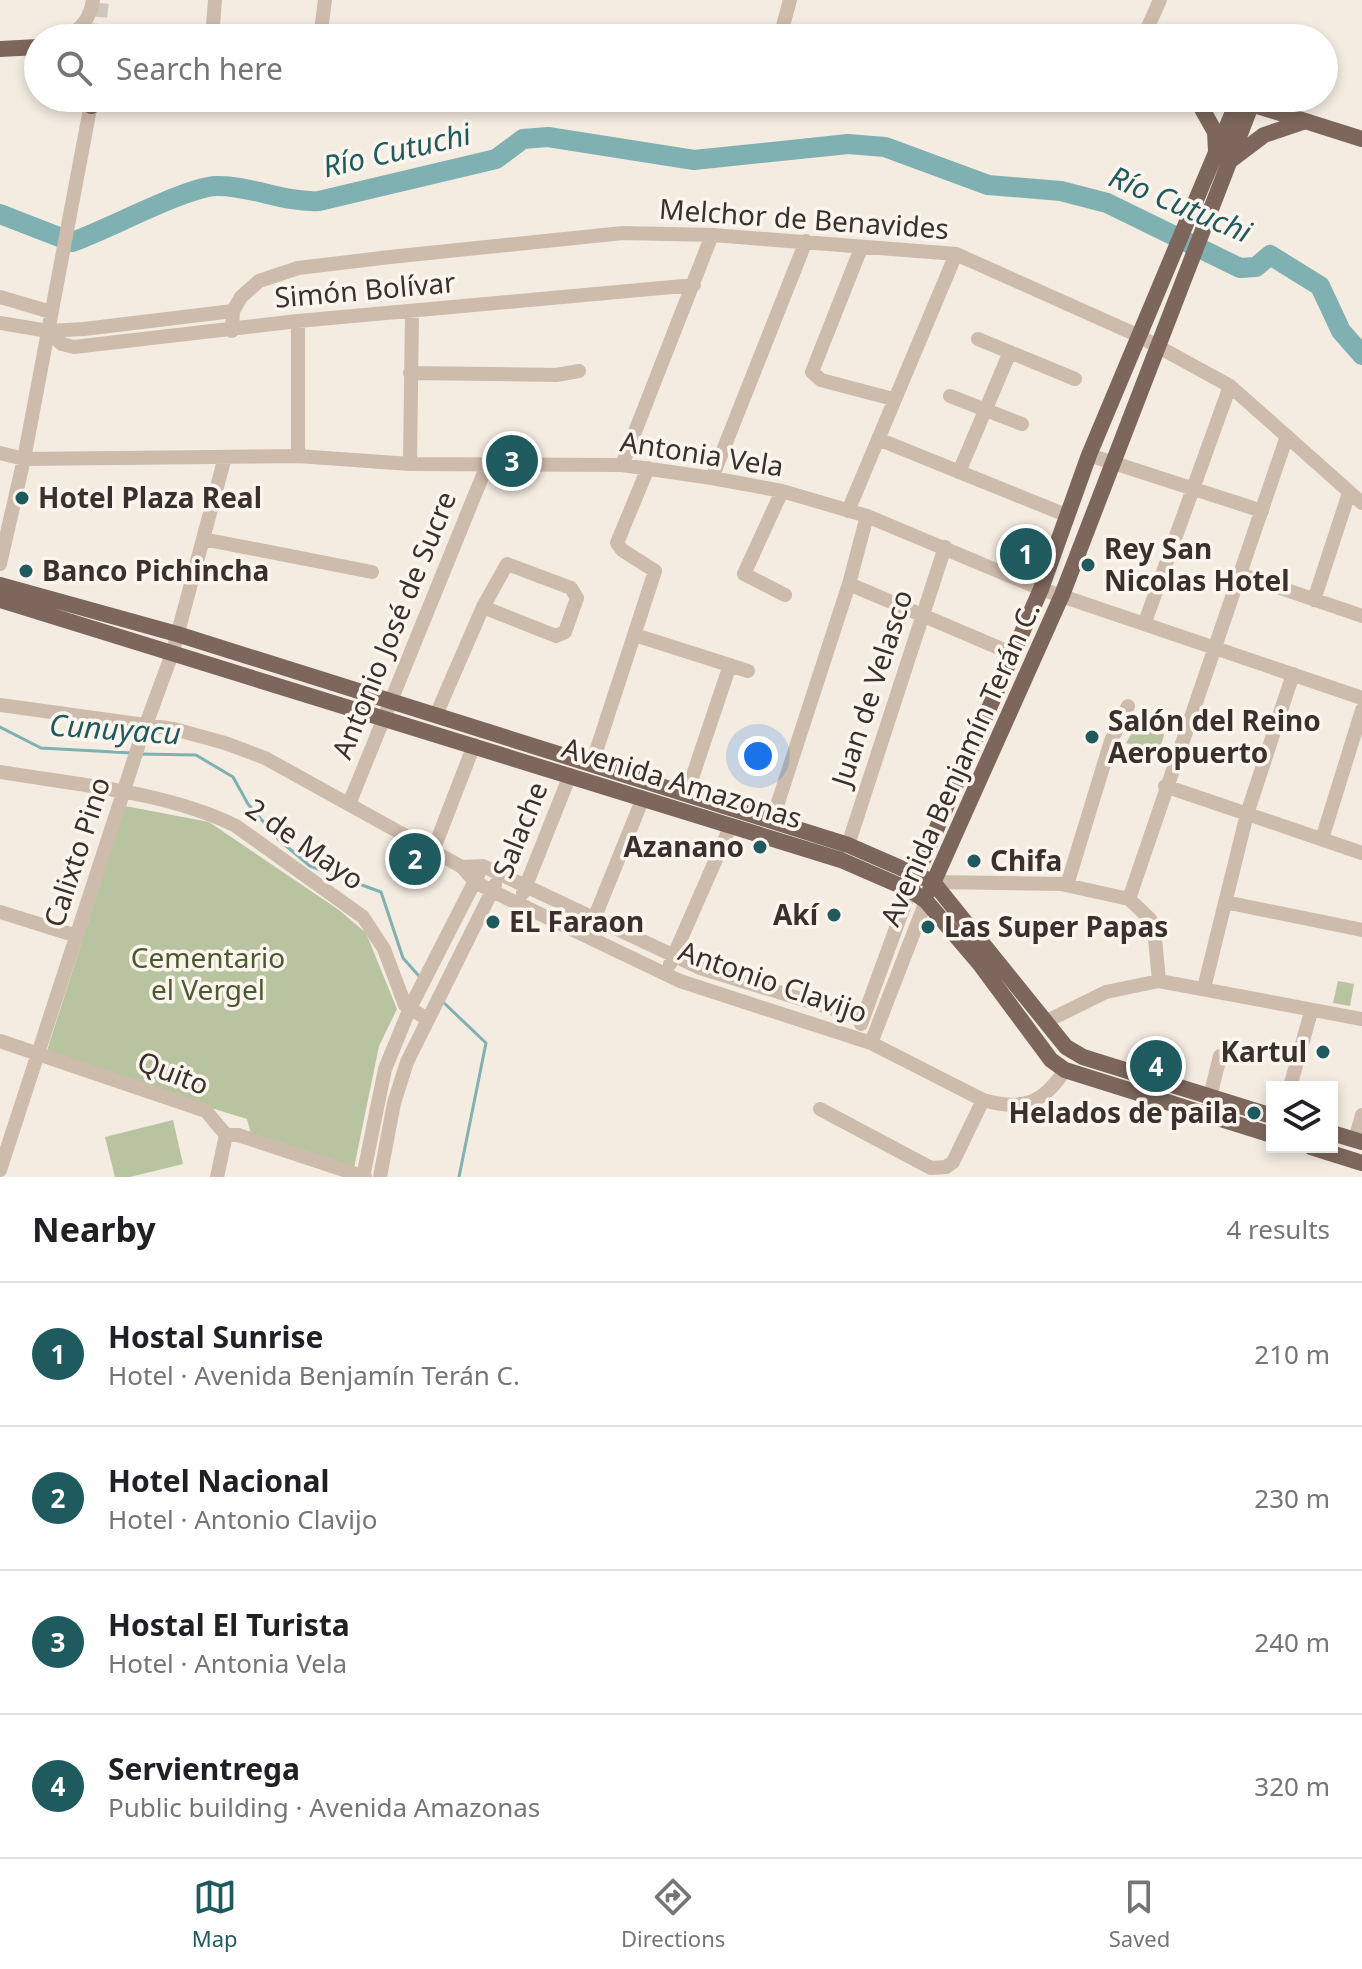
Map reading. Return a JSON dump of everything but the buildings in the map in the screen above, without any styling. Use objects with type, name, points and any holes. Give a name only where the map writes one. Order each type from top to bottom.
[{"type":"main road","points":[[0,49],[24,48]]},
{"type":"main road","points":[[1204,112],[1215,132],[1220,166],[1264,135],[1303,122]]},
{"type":"main road","name":"Avenida Benjamín Terán C.","points":[[913,882],[1041,589],[1066,515],[1139,332],[1220,166],[1243,112]]},
{"type":"main road","points":[[1275,112],[1362,139]]},
{"type":"main road","points":[[1305,112],[1362,130]]},
{"type":"main road","name":"Avenida Benjamín Terán C.","points":[[926,901],[1062,595],[1110,462],[1159,341],[1220,166]]},
{"type":"main road","name":"Avenida Amazonas","points":[[0,585],[177,634],[388,708],[474,745],[913,882]]},
{"type":"main road","name":"Avenida Amazonas","points":[[0,600],[173,651],[388,708],[436,715],[848,845],[913,882],[979,963],[1051,1060],[1065,1070],[1266,1133]]},
{"type":"main road","points":[[913,882],[933,882],[1066,1047],[1083,1057],[1266,1114]]},
{"type":"main road","points":[[1338,1135],[1358,1141]]},
{"type":"main road","points":[[1330,1153],[1362,1163]]},
{"type":"street","points":[[83,24],[91,13],[93,0]]},
{"type":"street","points":[[213,24],[215,0]]},
{"type":"street","points":[[322,24],[325,0]]},
{"type":"street","points":[[784,24],[790,0]]},
{"type":"street","points":[[1149,24],[1160,0]]},
{"type":"street","points":[[0,564],[24,459],[90,112]]},
{"type":"street","name":"Melchor de Benavides","points":[[233,311],[241,297],[259,281],[298,268],[623,233],[712,235],[956,254],[1159,341],[1230,386],[1362,503]]},
{"type":"street","points":[[622,465],[712,235]]},
{"type":"street","points":[[712,478],[806,241]]},
{"type":"street","points":[[861,248],[812,369],[813,375],[821,380],[893,399]]},
{"type":"street","points":[[848,511],[956,254]]},
{"type":"street","name":"Simón Bolívar","points":[[47,337],[74,347],[298,321],[694,285]]},
{"type":"street","points":[[0,297],[52,305]]},
{"type":"street","points":[[0,323],[47,337],[233,311],[232,331]]},
{"type":"street","points":[[410,464],[412,312]]},
{"type":"street","points":[[298,321],[298,456]]},
{"type":"street","points":[[978,339],[1075,379]]},
{"type":"street","points":[[959,472],[1010,352]]},
{"type":"street","points":[[410,373],[556,375],[579,371]]},
{"type":"street","points":[[1145,622],[1230,386]]},
{"type":"street","points":[[950,396],[1022,424]]},
{"type":"street","points":[[1129,899],[1165,786],[1179,758],[1287,436]]},
{"type":"street","points":[[878,439],[1066,515]]},
{"type":"street","name":"Antonia Vela","points":[[0,453],[24,459],[298,456],[410,464],[622,465],[712,478],[782,491],[867,516],[1041,589],[1362,698]]},
{"type":"street","points":[[1089,455],[1262,511]]},
{"type":"street","name":"Calixto Pino","points":[[0,1170],[140,741],[173,651],[225,457]]},
{"type":"street","name":"Antonio José de Sucre","points":[[349,804],[487,465]]},
{"type":"street","points":[[592,764],[655,569],[622,550],[618,537],[648,468]]},
{"type":"street","points":[[782,491],[744,574],[785,595]]},
{"type":"street","points":[[1314,600],[1349,493]]},
{"type":"street","points":[[772,821],[849,584],[867,516]]},
{"type":"street","points":[[203,539],[372,572]]},
{"type":"street","name":"Juan de Velasco","points":[[848,845],[945,547]]},
{"type":"street","points":[[436,715],[483,607],[509,564],[571,588],[577,598],[565,632],[556,636],[483,607]]},
{"type":"street","points":[[1240,574],[1362,616]]},
{"type":"street","points":[[849,584],[1011,653]]},
{"type":"street","points":[[635,635],[748,671]]},
{"type":"street","points":[[687,793],[730,665]]},
{"type":"street","points":[[1204,988],[1247,814],[1293,674]]},
{"type":"street","name":"Antonio Clavijo","points":[[0,705],[200,735],[265,758],[462,867],[475,882],[518,904],[665,974],[871,1043],[983,1100],[1003,1106],[1028,1103],[1052,1090],[1065,1070]]},
{"type":"street","points":[[1067,885],[1111,741],[1128,706]]},
{"type":"street","points":[[1322,839],[1362,710]]},
{"type":"street","points":[[433,851],[474,745]]},
{"type":"street","name":"2 de Mayo","points":[[0,772],[124,793],[218,817],[236,826],[351,907],[377,936],[403,1001],[410,1008],[430,1013]]},
{"type":"street","name":"Salache","points":[[518,904],[570,775]]},
{"type":"street","points":[[1165,786],[1362,853]]},
{"type":"street","points":[[594,919],[643,798]]},
{"type":"street","points":[[665,974],[731,825]]},
{"type":"street","points":[[364,1177],[385,1069],[410,1008],[483,866],[462,867]]},
{"type":"street","name":"Antonio Clavijo","points":[[483,866],[700,968],[863,1018]]},
{"type":"street","points":[[380,1177],[394,1103],[407,1062],[500,875]]},
{"type":"street","name":"Avenida Benjamín Terán C.","points":[[855,1037],[913,882]]},
{"type":"street","points":[[933,882],[1067,885],[1129,899],[1150,919],[1154,928],[1159,981]]},
{"type":"street","name":"Avenida Benjamín Terán C.","points":[[871,1043],[926,901]]},
{"type":"street","points":[[1225,902],[1362,930]]},
{"type":"street","points":[[0,912],[77,936]]},
{"type":"street","points":[[1045,1022],[1106,992],[1159,981],[1311,1012],[1362,1019]]},
{"type":"street","points":[[1292,1081],[1311,1012]]},
{"type":"street","name":"Quito","points":[[0,1041],[206,1111],[226,1135],[238,1135],[364,1177]]},
{"type":"street","points":[[1210,1097],[1220,1056]]},
{"type":"street","points":[[820,1109],[931,1168],[946,1167],[953,1162],[983,1100]]},
{"type":"street","points":[[1358,1141],[1362,1115]]},
{"type":"street","points":[[217,1177],[226,1135]]},
{"type":"green space","points":[[1151,717],[1164,735],[1159,752],[1126,743],[1134,729]]},
{"type":"green space","name":"Cementario el Vergel","points":[[125,806],[209,822],[339,910],[366,933],[397,1009],[379,1046],[354,1168],[251,1134],[247,1119],[45,1057]]},
{"type":"green space","points":[[1338,981],[1354,984],[1350,1006],[1333,1003]]},
{"type":"green space","points":[[173,1120],[183,1164],[130,1177],[115,1177],[105,1137]]},
{"type":"waterway","name":"Río Cutuchi","points":[[0,214],[72,242],[203,188],[229,186],[319,201],[496,159],[523,139],[548,137],[694,160],[848,144],[885,147],[988,185],[1061,191],[1107,203],[1240,268],[1256,267],[1270,255],[1320,286],[1341,331],[1362,355]]},
{"type":"waterway","name":"Cunuyacu","points":[[0,727],[41,748],[132,753]]},
{"type":"waterway","name":"Cunuyacu","points":[[139,754],[196,755],[233,777],[248,804],[279,840],[310,866],[381,892],[403,958],[419,976]]},
{"type":"waterway","name":"Cunuyacu","points":[[443,1002],[486,1043],[459,1177]]},
{"type":"tunnel","points":[[99,24],[102,0]]},
{"type":"place","name":"Hostal El Turista","points":[[512,461]]},
{"type":"place","name":"Hotel Plaza Real","points":[[22,498]]},
{"type":"place","name":"Hostal Sunrise","points":[[1026,554]]},
{"type":"place","name":"Rey San Nicolas Hotel","points":[[1088,565]]},
{"type":"place","name":"Banco Pichincha","points":[[26,571]]},
{"type":"place","name":"Salón del Reino Aeropuerto","points":[[1092,737]]},
{"type":"place","name":"Azanano","points":[[760,847]]},
{"type":"place","name":"Hotel Nacional","points":[[415,859]]},
{"type":"place","name":"Chifa","points":[[974,861]]},
{"type":"place","name":"Akí","points":[[834,915]]},
{"type":"place","name":"EL Faraon","points":[[493,922]]},
{"type":"place","name":"Las Super Papas","points":[[928,927]]},
{"type":"place","name":"Kartul","points":[[1323,1052]]},
{"type":"place","name":"Servientrega","points":[[1156,1066]]},
{"type":"place","name":"Helados de paila","points":[[1254,1113]]}]
